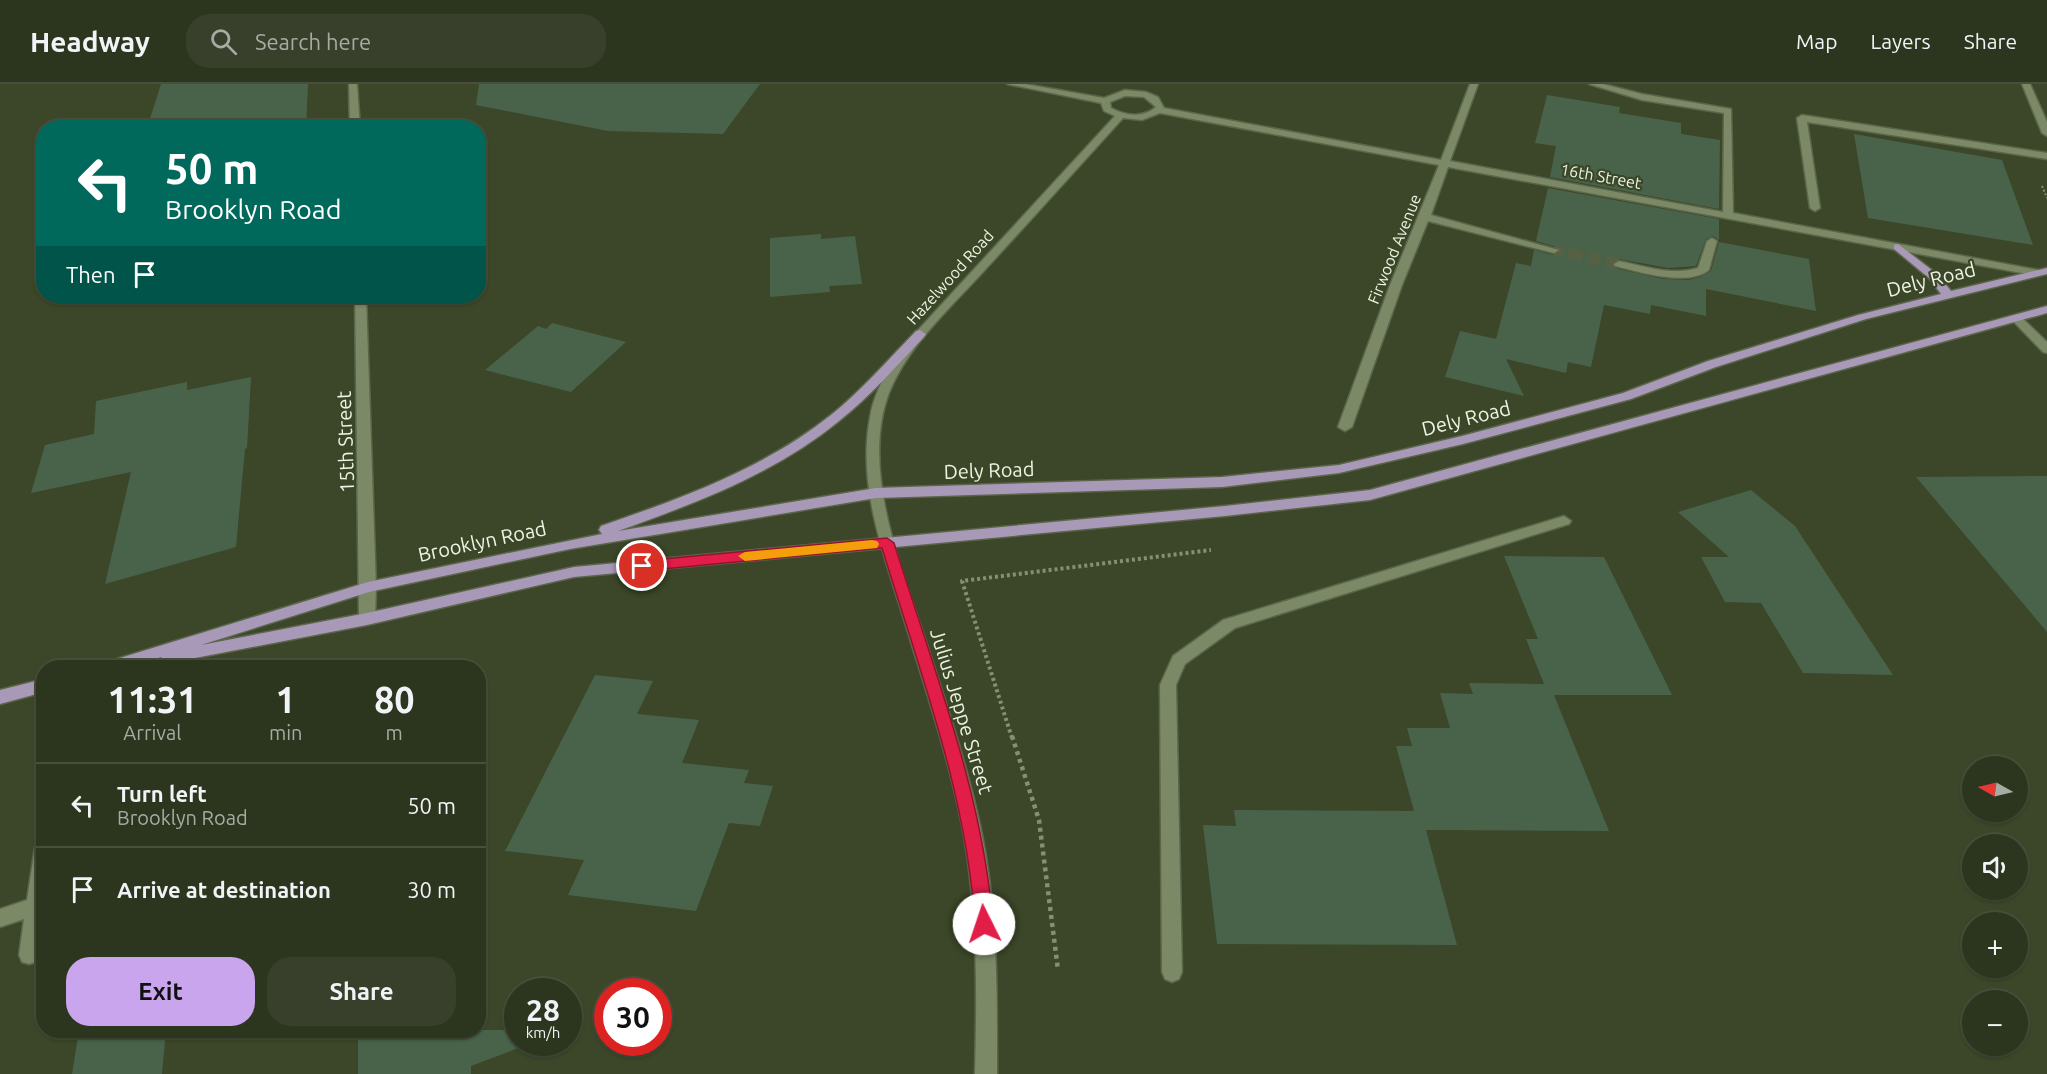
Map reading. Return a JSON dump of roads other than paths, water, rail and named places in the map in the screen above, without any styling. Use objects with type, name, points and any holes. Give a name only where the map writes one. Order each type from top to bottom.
[{"type":"main road","points":[[1898,247],[1933,276],[1948,295]]},
{"type":"main road","name":"Dely Road","points":[[876,493],[1222,482],[1339,469],[1463,440],[1626,396],[1712,364],[1819,330],[1948,295],[2044,273]]},
{"type":"main road","points":[[157,660],[367,619],[573,572],[1225,512],[1370,495],[2047,309]]},
{"type":"main road","points":[[570,544],[711,493],[763,467],[834,419],[859,397],[920,334]]},
{"type":"main road","name":"Brooklyn Road","points":[[133,660],[369,587],[570,544],[876,493]]},
{"type":"main road","points":[[0,697],[36,688]]},
{"type":"street","points":[[353,84],[355,120]]},
{"type":"street","points":[[1011,84],[1105,101],[1116,95],[1139,93],[1156,99],[1161,107],[1139,117],[1120,116],[1107,109],[1105,101]]},
{"type":"street","points":[[1139,93],[1147,84]]},
{"type":"street","name":"Firwood Avenue","points":[[1345,427],[1396,285],[1425,217],[1474,84]]},
{"type":"street","points":[[1593,84],[1642,97],[1728,111],[1728,215]]},
{"type":"street","points":[[2026,84],[2047,133]]},
{"type":"street","name":"16th Street","points":[[1158,110],[2044,273]]},
{"type":"street","name":"Hazelwood Road","points":[[887,543],[873,475],[873,441],[878,407],[891,374],[920,334],[1120,116]]},
{"type":"street","points":[[1815,208],[1802,118],[2047,156]]},
{"type":"street","points":[[1425,217],[1554,250]]},
{"type":"street","points":[[1619,264],[1672,274],[1692,274],[1703,270],[1712,241]]},
{"type":"street","name":"15th Street","points":[[360,303],[369,587],[367,619]]},
{"type":"street","points":[[2016,318],[2047,349]]},
{"type":"street","points":[[1172,972],[1168,685],[1179,660],[1229,624],[1564,521]]},
{"type":"street","name":"Julius Jeppe Street","points":[[887,543],[962,782],[972,829],[981,879],[987,970],[986,1074]]},
{"type":"street","points":[[0,918],[36,906],[29,955]]},
{"type":"tunnel","points":[[1554,250],[1578,255]]},
{"type":"tunnel","points":[[1571,254],[1619,264]]}]
